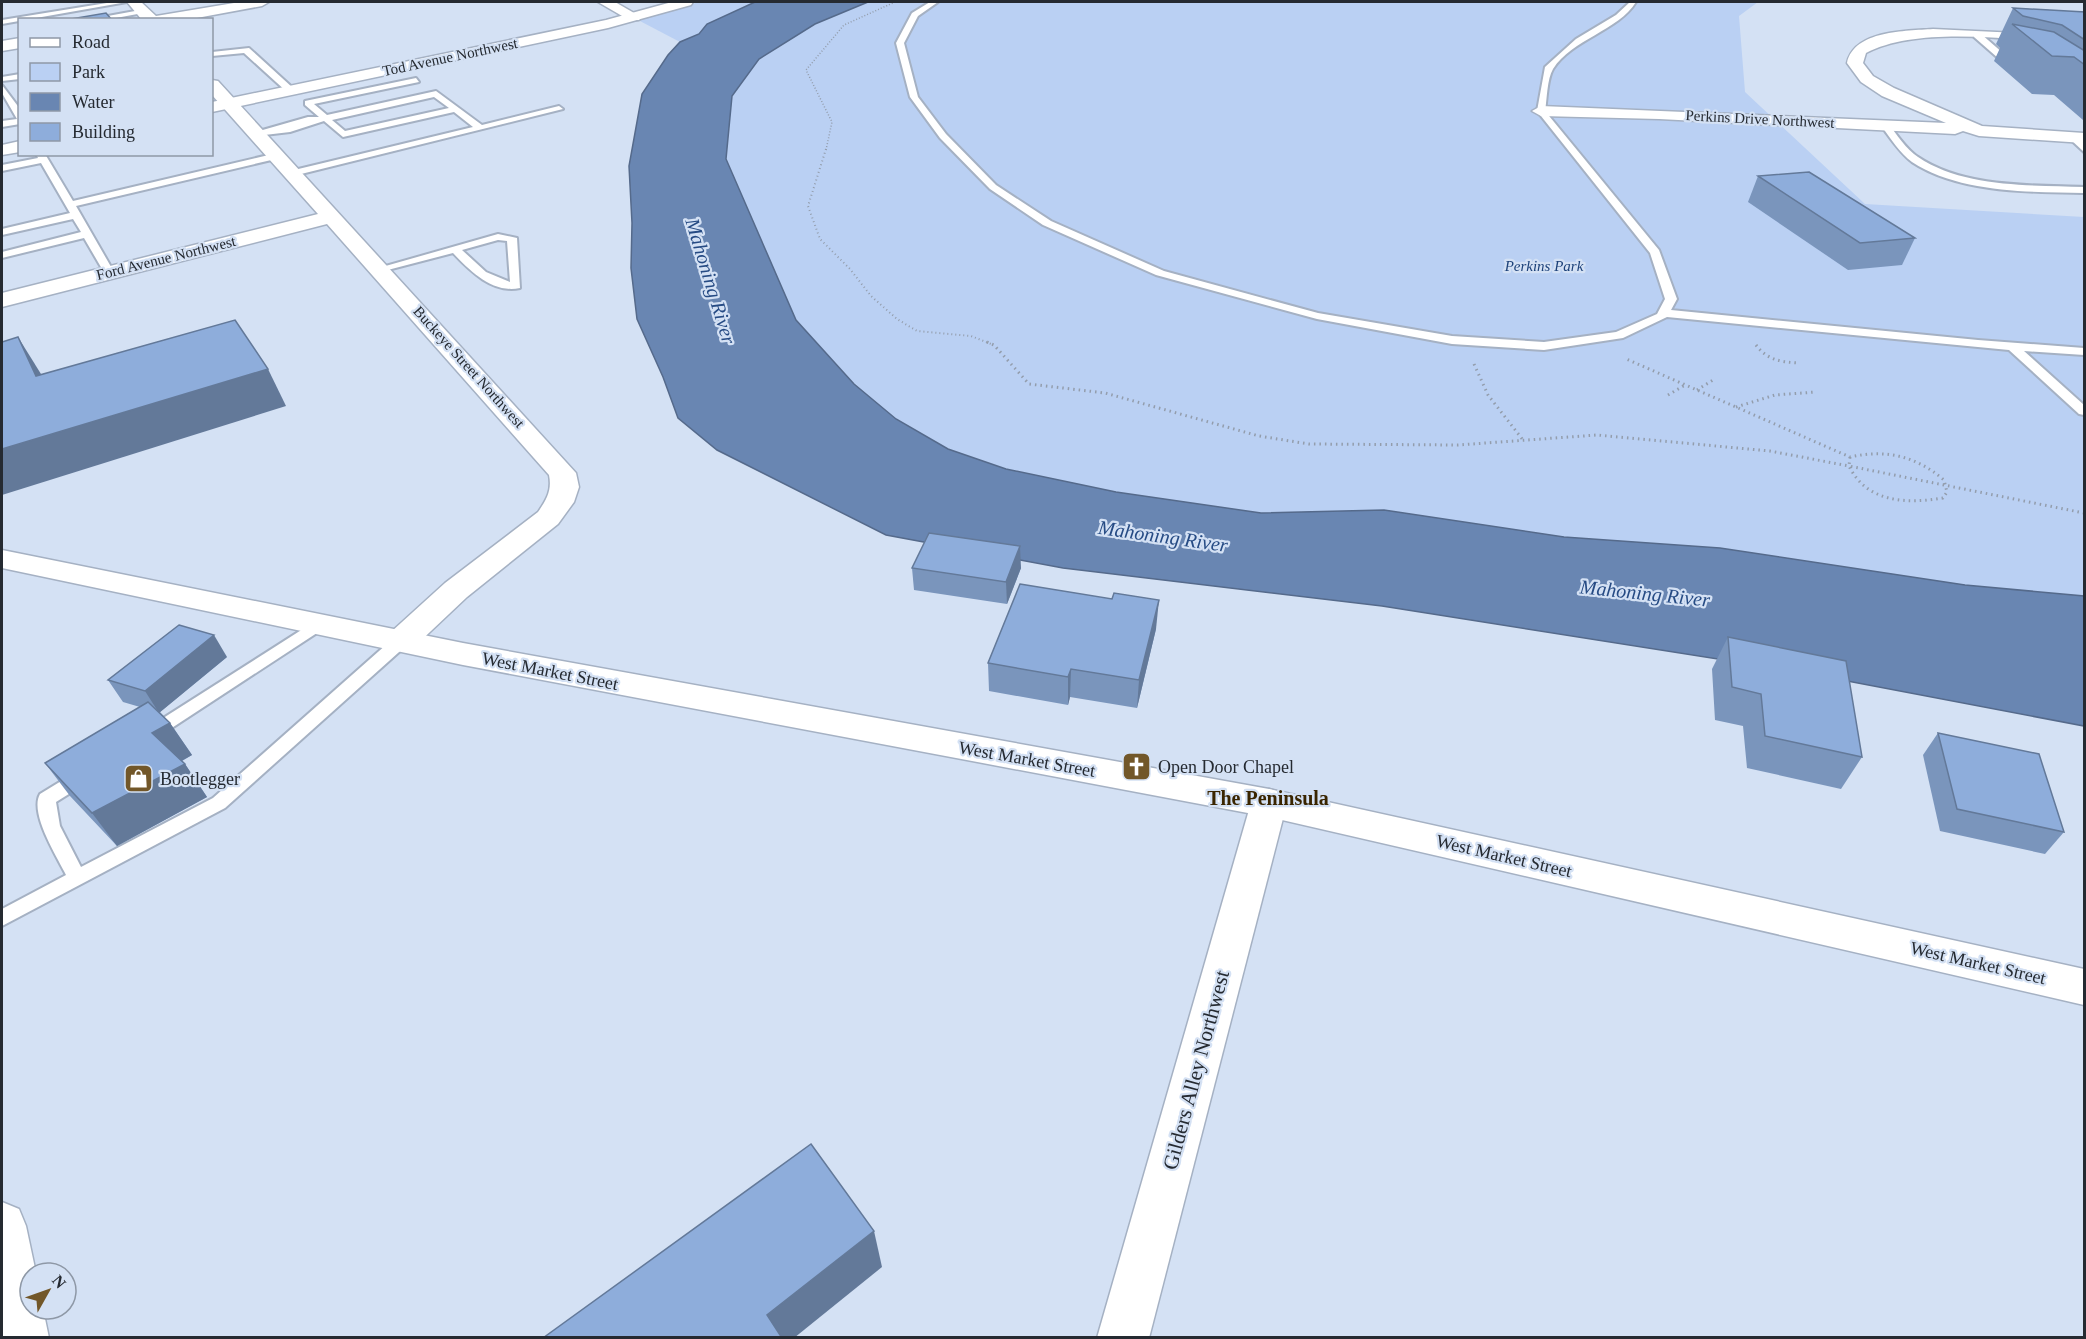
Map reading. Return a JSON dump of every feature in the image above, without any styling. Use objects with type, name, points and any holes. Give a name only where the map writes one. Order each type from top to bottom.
[{"type":"street","points":[[170,18],[262,2]]},
{"type":"street","points":[[605,2],[634,18]]},
{"type":"street","name":"Tod Avenue Northwest","points":[[220,105],[634,18],[686,2]]},
{"type":"street","name":"Perkins Drive Northwest","points":[[1979,131],[1888,92],[1867,79],[1855,63],[1860,51],[1886,39],[1919,34],[2085,40]]},
{"type":"street","points":[[2,46],[18,43]]},
{"type":"street","name":"Buckeye Street Northwest","points":[[213,88],[220,105],[256,133],[557,466],[565,487],[560,502],[548,518],[456,590],[402,640]]},
{"type":"street","name":"Perkins Drive Northwest","points":[[1540,111],[1659,114],[1885,125],[2081,141]]},
{"type":"street","points":[[2,150],[18,146]]},
{"type":"street","name":"Ford Avenue Northwest","points":[[2,300],[331,217]]},
{"type":"street","name":"West Market Street","points":[[2,559],[647,689],[1269,803],[2085,987]]},
{"type":"street","name":"Gilders Alley Northwest","points":[[1123,1338],[1269,803]]},
{"type":"street","points":[[2,1226],[23,1338]]},
{"type":"lane","points":[[26,18],[123,2]]},
{"type":"lane","points":[[934,2],[915,15],[900,43],[914,98],[943,136],[993,187],[1047,223],[1160,273],[1317,316],[1452,340],[1544,346],[1619,335],[1662,316],[1671,299],[1655,252],[1540,111],[1548,69],[1579,41],[1619,17],[1633,2]]},
{"type":"lane","points":[[100,18],[143,10]]},
{"type":"lane","points":[[2,22],[18,19]]},
{"type":"lane","points":[[1977,35],[2001,56],[2030,63]]},
{"type":"lane","points":[[213,54],[246,50],[290,90]]},
{"type":"lane","points":[[399,68],[480,128]]},
{"type":"lane","points":[[2,79],[18,76]]},
{"type":"lane","points":[[416,80],[308,103],[321,119],[343,134],[455,108]]},
{"type":"lane","points":[[2,87],[18,115]]},
{"type":"lane","points":[[256,133],[290,129],[321,119],[436,94]]},
{"type":"lane","points":[[2,108],[13,106]]},
{"type":"lane","points":[[2,232],[72,210],[285,165],[480,128],[559,109]]},
{"type":"lane","points":[[2,124],[18,120]]},
{"type":"lane","points":[[1885,125],[1914,159],[1952,175],[2016,186],[2085,190]]},
{"type":"lane","points":[[2,168],[42,157],[109,272]]},
{"type":"lane","points":[[2,255],[86,234]]},
{"type":"lane","points":[[380,269],[498,237],[512,238],[516,286],[504,286],[472,268],[455,249]]},
{"type":"lane","points":[[1664,313],[2085,351]]},
{"type":"lane","points":[[2012,346],[2085,411]]},
{"type":"lane","points":[[132,746],[317,624]]},
{"type":"lane","points":[[2,918],[219,803],[402,640]]},
{"type":"lane","points":[[77,878],[51,826],[46,799],[93,771]]},
{"type":"path","points":[[896,2],[844,25],[806,70],[832,122],[822,169],[808,206],[820,238],[850,269],[871,296],[897,320],[916,331],[971,336],[994,345],[1029,384],[1105,393],[1259,436],[1309,444],[1458,445],[1597,435],[1647,438],[1770,451],[2085,513]]},
{"type":"path","points":[[1584,341],[1850,457],[1868,451],[1895,453],[1937,473],[1944,480],[1947,492],[1942,498],[1922,503],[1894,501],[1864,488],[1852,475],[1849,466],[1850,457]]},
{"type":"path","points":[[1757,346],[1763,356],[1772,361],[1799,363]]},
{"type":"path","points":[[1473,357],[1479,380],[1494,406],[1524,440]]},
{"type":"path","points":[[1697,390],[1713,380]]},
{"type":"path","points":[[1668,395],[1685,385]]},
{"type":"path","points":[[1736,407],[1775,395],[1816,392]]},
{"type":"green space","points":[[699,2],[755,2],[707,24],[699,34],[680,42],[638,20]]},
{"type":"green space","name":"Perkins Park","points":[[868,2],[1758,2],[1739,16],[1745,92],[1865,204],[2084,217],[2084,596],[1965,585],[1720,548],[1564,537],[1384,510],[1261,513],[1116,492],[1006,469],[948,449],[896,419],[854,384],[796,320],[726,160],[732,96],[759,59],[815,24]]},
{"type":"water","name":"Mahoning River","points":[[755,2],[868,2],[815,24],[759,59],[732,96],[726,159],[796,320],[854,384],[896,419],[948,449],[1006,469],[1116,492],[1261,513],[1384,510],[1564,537],[1720,548],[1965,585],[2084,596],[2084,726],[1800,672],[1382,606],[1063,568],[886,535],[717,450],[678,418],[663,377],[637,319],[631,268],[632,223],[629,166],[642,94],[668,55],[680,42],[699,34],[707,24]]},
{"type":"building","points":[[2013,8],[2085,12],[2085,40],[2062,25],[2023,16]]},
{"type":"building","points":[[106,13],[110,18],[77,18]]},
{"type":"building","points":[[2012,24],[2054,32],[2085,51],[2085,65],[2074,57],[2052,56]]},
{"type":"building","points":[[1809,172],[1915,238],[1860,243],[1758,176]]},
{"type":"building","points":[[235,320],[268,369],[2,449],[2,342],[18,337],[36,376]]},
{"type":"building","points":[[929,533],[1020,546],[1006,582],[912,568]]},
{"type":"building","points":[[1020,584],[1112,599],[1114,593],[1159,600],[1139,680],[1071,669],[1068,677],[988,663]]},
{"type":"building","points":[[179,625],[214,635],[145,691],[108,680]]},
{"type":"building","points":[[1728,637],[1846,661],[1862,757],[1765,736],[1761,694],[1732,687]]},
{"type":"building","points":[[148,702],[170,723],[152,733],[185,764],[92,813],[45,763]]},
{"type":"building","points":[[1938,733],[2039,754],[2064,832],[1957,809]]},
{"type":"building","points":[[811,1144],[874,1231],[767,1315],[782,1338],[543,1338]]},
{"type":"place","name":"Open Door Chapel","points":[[1137,767]]},
{"type":"place","name":"Bootlegger","points":[[139,779]]},
{"type":"district","name":"The Peninsula","points":[[1268,798]]}]
